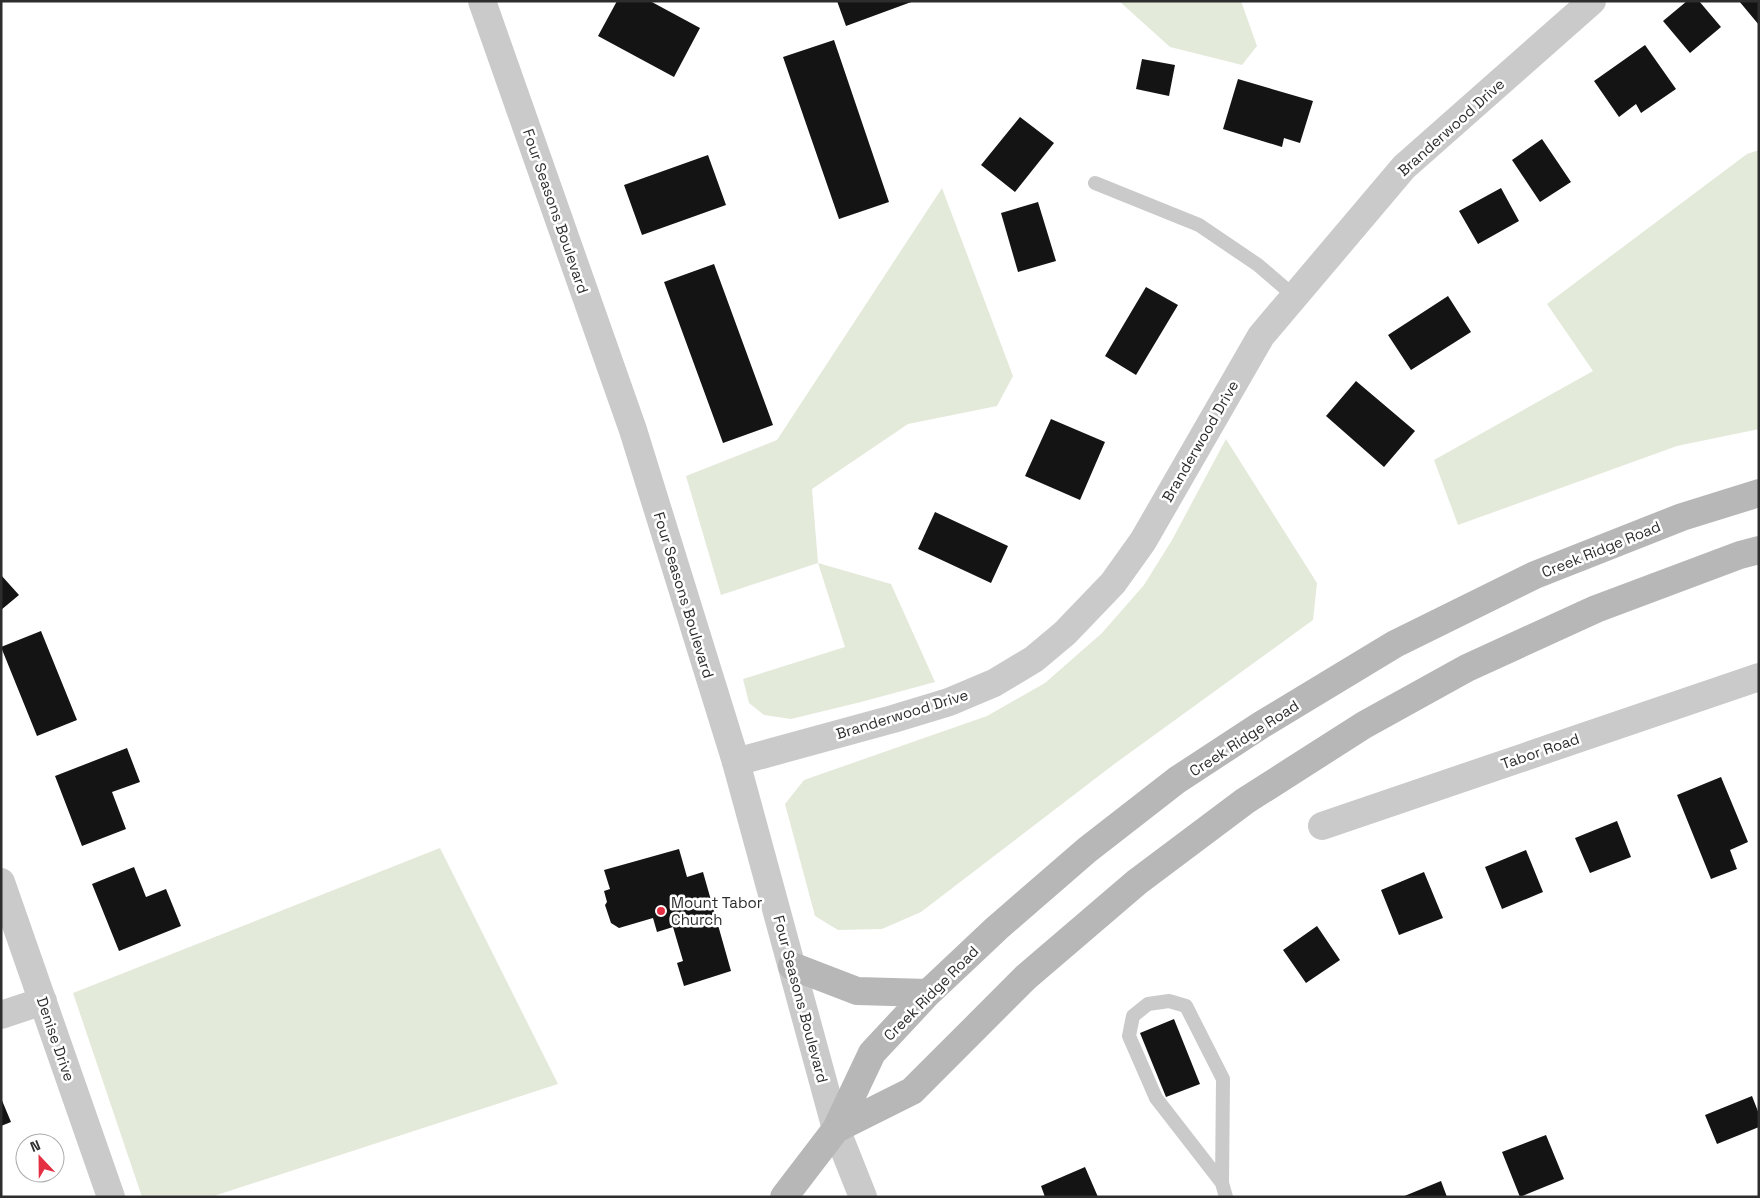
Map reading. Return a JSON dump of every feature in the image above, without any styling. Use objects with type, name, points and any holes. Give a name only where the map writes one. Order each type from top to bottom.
[{"type":"main road","name":"Creek Ridge Road","points":[[784,1197],[836,1129],[872,1053],[928,993],[997,928],[1087,850],[1177,780],[1261,725],[1395,644],[1534,575],[1682,517],[1759,493]]},
{"type":"main road","name":"Creek Ridge Road","points":[[836,1129],[912,1090],[1026,977],[1137,882],[1245,801],[1364,725],[1467,668],[1596,609],[1740,555],[1759,550]]},
{"type":"main road","points":[[792,966],[857,991],[928,993]]},
{"type":"street","name":"Four Seasons Boulevard","points":[[482,1],[633,430],[736,762],[836,1129],[863,1197]]},
{"type":"street","name":"Branderwood Drive","points":[[736,762],[893,720],[949,702],[994,683],[1034,659],[1065,633],[1118,576],[1143,541],[1261,336],[1294,296],[1404,166],[1592,1]]},
{"type":"street","name":"Tabor Road","points":[[1322,826],[1759,677]]},
{"type":"street","name":"Denise Drive","points":[[1,882],[111,1197]]},
{"type":"street","points":[[1,1015],[43,1001]]},
{"type":"lane","points":[[1095,183],[1199,225],[1258,265],[1294,296]]},
{"type":"lane","points":[[1169,1000],[1186,1006],[1223,1079],[1224,1190],[1156,1098],[1129,1036],[1134,1016],[1148,1004],[1169,1000]]},
{"type":"green space","points":[[1119,1],[1241,1],[1257,46],[1242,65],[1170,47]]},
{"type":"green space","points":[[1759,150],[1759,429],[1677,446],[1458,525],[1434,460],[1593,371],[1547,304],[1747,154]]},
{"type":"green space","points":[[942,188],[1013,376],[997,406],[908,424],[812,489],[818,563],[721,595],[686,476],[777,440]]},
{"type":"green space","points":[[1226,439],[1317,583],[1313,620],[1113,765],[921,912],[882,929],[838,930],[815,916],[785,804],[804,780],[987,716],[1045,683],[1102,633],[1144,585],[1172,540]]},
{"type":"green space","points":[[818,563],[891,584],[935,682],[791,719],[764,715],[749,703],[743,679],[845,647]]},
{"type":"green space","points":[[440,848],[558,1084],[211,1197],[142,1197],[73,993]]},
{"type":"building","points":[[617,1],[650,1],[700,28],[674,77],[598,36]]},
{"type":"building","points":[[837,1],[914,1],[846,26]]},
{"type":"building","points":[[1687,1],[1699,1],[1721,27],[1690,53],[1663,21]]},
{"type":"building","points":[[1739,1],[1759,1],[1759,25]]},
{"type":"building","points":[[834,40],[889,202],[839,219],[783,57]]},
{"type":"building","points":[[1645,45],[1676,89],[1641,113],[1636,104],[1619,117],[1594,81]]},
{"type":"building","points":[[1142,59],[1175,65],[1169,96],[1136,89]]},
{"type":"building","points":[[1238,79],[1313,101],[1300,143],[1284,138],[1282,147],[1223,129]]},
{"type":"building","points":[[1020,117],[1054,143],[1015,192],[981,165]]},
{"type":"building","points":[[1542,139],[1571,182],[1540,202],[1512,160]]},
{"type":"building","points":[[708,155],[726,205],[642,235],[624,185]]},
{"type":"building","points":[[1501,188],[1519,221],[1478,244],[1459,211]]},
{"type":"building","points":[[1038,202],[1056,261],[1018,272],[1001,213]]},
{"type":"building","points":[[714,264],[773,425],[723,443],[664,282]]},
{"type":"building","points":[[1146,287],[1178,305],[1136,375],[1105,356]]},
{"type":"building","points":[[1448,296],[1471,332],[1411,370],[1388,335]]},
{"type":"building","points":[[1356,381],[1415,431],[1384,467],[1326,416]]},
{"type":"building","points":[[1051,419],[1105,442],[1080,500],[1025,476]]},
{"type":"building","points":[[935,512],[1008,546],[991,583],[918,549]]},
{"type":"building","points":[[1,575],[19,595],[1,610]]},
{"type":"building","points":[[41,631],[77,720],[37,736],[1,647]]},
{"type":"building","points":[[127,748],[140,782],[112,792],[126,829],[82,846],[55,776]]},
{"type":"building","points":[[1721,777],[1748,842],[1730,850],[1737,869],[1711,879],[1677,795]]},
{"type":"building","points":[[1617,821],[1631,857],[1590,873],[1575,838]]},
{"type":"building","name":"Mount Tabor Church","points":[[679,849],[687,877],[703,872],[731,971],[684,986],[677,963],[683,961],[673,927],[657,932],[653,918],[619,928],[611,923],[605,905],[607,902],[604,891],[610,889],[604,870]]},
{"type":"building","points":[[1526,850],[1543,892],[1502,909],[1485,867]]},
{"type":"building","points":[[134,867],[146,897],[166,889],[181,926],[119,951],[92,884]]},
{"type":"building","points":[[1424,872],[1443,918],[1399,935],[1381,890]]},
{"type":"building","points":[[1317,926],[1340,960],[1306,983],[1283,950]]},
{"type":"building","points":[[1174,1019],[1200,1084],[1166,1097],[1140,1033]]},
{"type":"building","points":[[1752,1096],[1759,1114],[1759,1127],[1717,1144],[1705,1115]]},
{"type":"building","points":[[1,1098],[11,1122],[1,1126]]},
{"type":"building","points":[[1546,1135],[1564,1179],[1520,1197],[1502,1152]]},
{"type":"building","points":[[1085,1167],[1098,1197],[1045,1197],[1041,1186]]},
{"type":"building","points":[[1441,1181],[1447,1197],[1402,1197]]},
{"type":"place","name":"Mount Tabor Church","points":[[661,911]]}]
